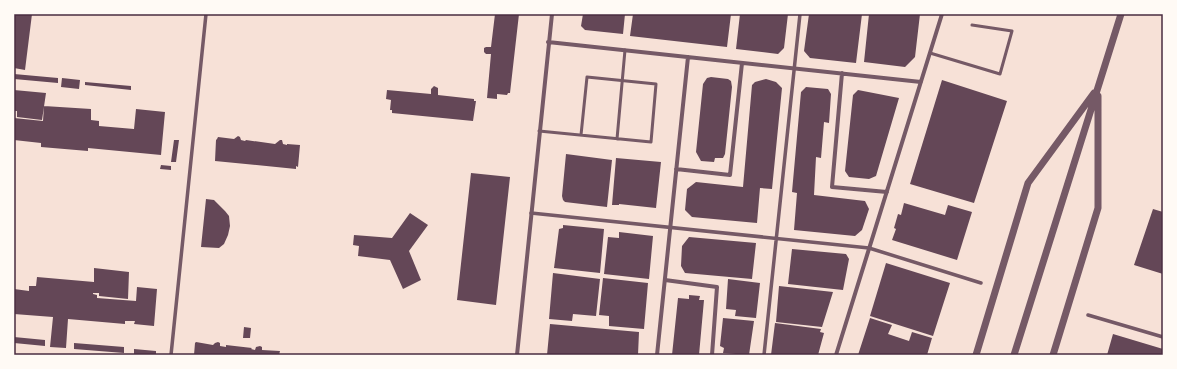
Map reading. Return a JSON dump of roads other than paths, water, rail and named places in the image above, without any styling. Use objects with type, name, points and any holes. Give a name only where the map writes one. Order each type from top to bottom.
[{"type":"street","points":[[171,355],[206,14]]},
{"type":"street","points":[[517,355],[552,14]]},
{"type":"street","points":[[764,355],[800,14]]},
{"type":"street","points":[[836,355],[942,14]]},
{"type":"street","points":[[1014,355],[1121,14]]},
{"type":"street","points":[[548,42],[921,82]]},
{"type":"street","points":[[657,355],[688,57]]},
{"type":"street","points":[[676,169],[730,175],[742,63]]},
{"type":"street","points":[[842,74],[832,187],[887,192]]},
{"type":"street","points":[[976,355],[1028,183],[1098,88]]},
{"type":"street","points":[[1053,355],[1098,208],[1098,88]]},
{"type":"street","points":[[531,213],[869,248],[981,283]]},
{"type":"street","points":[[665,280],[717,287],[712,355]]},
{"type":"street","points":[[1088,315],[1163,337]]},
{"type":"lane","points":[[930,53],[1000,74],[1012,31],[972,25]]},
{"type":"lane","points":[[617,139],[625,50]]},
{"type":"lane","points":[[539,131],[651,142],[656,84],[587,77],[580,135]]}]
